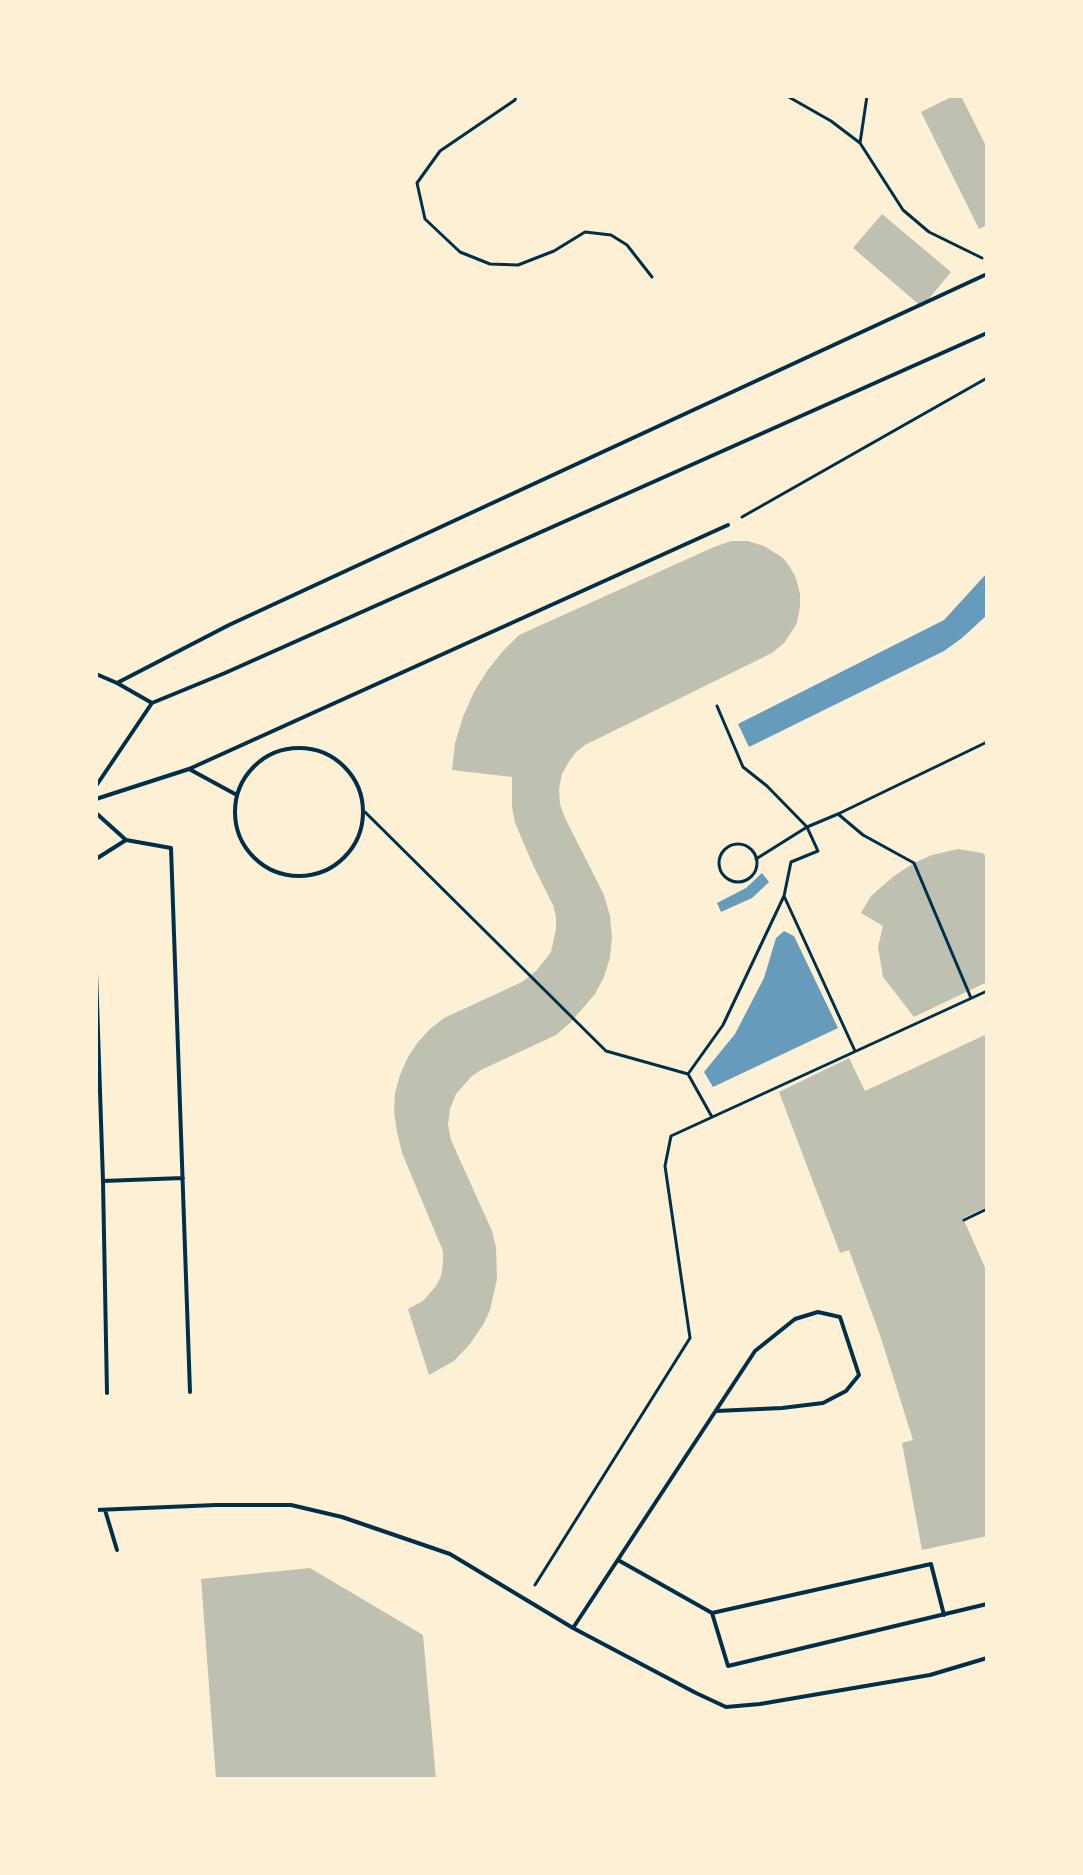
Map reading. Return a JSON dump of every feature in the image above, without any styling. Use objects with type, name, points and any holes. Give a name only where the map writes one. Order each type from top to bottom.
[{"type":"lane","points":[[117,683],[229,625],[987,274]]},
{"type":"lane","points":[[96,786],[152,703],[225,673],[987,333]]},
{"type":"lane","points":[[96,799],[189,769],[728,525]]},
{"type":"lane","points":[[96,674],[117,683],[152,703]]},
{"type":"lane","points":[[289,746],[326,752],[354,776],[365,812],[354,848],[326,872],[290,878],[256,862],[250,855],[235,831],[235,794],[255,762],[289,746]]},
{"type":"lane","points":[[189,769],[235,794]]},
{"type":"lane","points":[[96,812],[126,840],[171,848],[190,1392]]},
{"type":"lane","points":[[96,859],[126,840]]},
{"type":"lane","points":[[96,972],[103,1181],[107,1393]]},
{"type":"lane","points":[[103,1181],[183,1178]]},
{"type":"lane","points":[[573,1628],[755,1351],[796,1319],[818,1312],[840,1317],[859,1375],[846,1391],[823,1403],[782,1408],[716,1411]]},
{"type":"lane","points":[[96,1510],[216,1505],[291,1505],[342,1517],[450,1554],[573,1628],[726,1707],[760,1704],[930,1675],[987,1658]]},
{"type":"lane","points":[[105,1510],[117,1550]]},
{"type":"lane","points":[[618,1560],[712,1613],[931,1564],[944,1615]]},
{"type":"lane","points":[[712,1613],[728,1666],[987,1604]]},
{"type":"path","points":[[516,96],[515,100],[440,151],[417,183],[425,219],[460,252],[490,264],[518,265],[554,252],[585,232],[611,235],[626,245],[652,277]]},
{"type":"path","points":[[787,96],[832,121],[860,143],[903,210],[929,232],[987,261]]},
{"type":"path","points":[[860,143],[867,96]]},
{"type":"path","points":[[728,525],[987,378]]},
{"type":"path","points":[[688,1074],[723,1024],[784,896],[791,862],[818,851],[807,827],[767,786],[743,768],[718,706]]},
{"type":"path","points":[[756,859],[807,827],[987,742]]},
{"type":"path","points":[[365,812],[606,1051],[688,1074],[712,1117]]},
{"type":"path","points":[[838,814],[863,835],[914,863],[971,998]]},
{"type":"path","points":[[741,844],[748,847],[754,852],[756,859],[757,866],[754,873],[742,882],[728,880],[719,868],[719,860],[722,853],[733,845],[741,844]]},
{"type":"path","points":[[784,896],[855,1051]]},
{"type":"path","points":[[526,1600],[690,1338],[665,1166],[671,1136],[987,991]]},
{"type":"path","points":[[964,1220],[987,1209]]},
{"type":"water","points":[[987,573],[987,615],[962,638],[944,651],[749,747],[738,724],[944,620]]},
{"type":"water","points":[[762,873],[769,882],[752,898],[721,912],[717,903],[746,888]]},
{"type":"water","points":[[784,931],[794,936],[838,1028],[713,1087],[704,1072],[735,1034],[764,978],[776,938]]},
{"type":"building","points":[[953,96],[961,96],[987,148],[987,225],[979,229],[921,112]]},
{"type":"building","points":[[882,214],[951,272],[922,307],[853,248]]},
{"type":"building","points":[[731,541],[748,541],[764,546],[783,558],[796,578],[800,594],[797,623],[785,642],[772,653],[585,745],[575,753],[562,774],[559,789],[560,804],[565,818],[604,895],[610,916],[612,937],[610,958],[604,977],[595,994],[570,1023],[556,1035],[481,1070],[472,1076],[456,1094],[450,1109],[448,1125],[451,1140],[492,1231],[496,1247],[497,1279],[490,1310],[483,1325],[470,1344],[454,1361],[429,1375],[408,1309],[423,1301],[436,1286],[441,1276],[443,1251],[402,1153],[394,1112],[395,1093],[400,1075],[408,1057],[418,1042],[444,1018],[522,982],[536,971],[551,952],[556,929],[553,905],[515,823],[512,807],[512,777],[452,770],[455,743],[463,717],[474,692],[487,671],[519,635]]},
{"type":"building","points":[[958,849],[982,853],[987,856],[987,982],[914,1017],[883,977],[878,947],[883,926],[861,913],[871,896],[894,876],[914,863],[932,855]]},
{"type":"building","points":[[987,1034],[987,1207],[963,1218],[987,1272],[987,1536],[922,1550],[902,1443],[913,1440],[881,1338],[849,1250],[840,1253],[779,1092],[849,1058],[865,1091]]},
{"type":"building","points":[[310,1568],[423,1635],[436,1779],[216,1779],[201,1579]]}]
